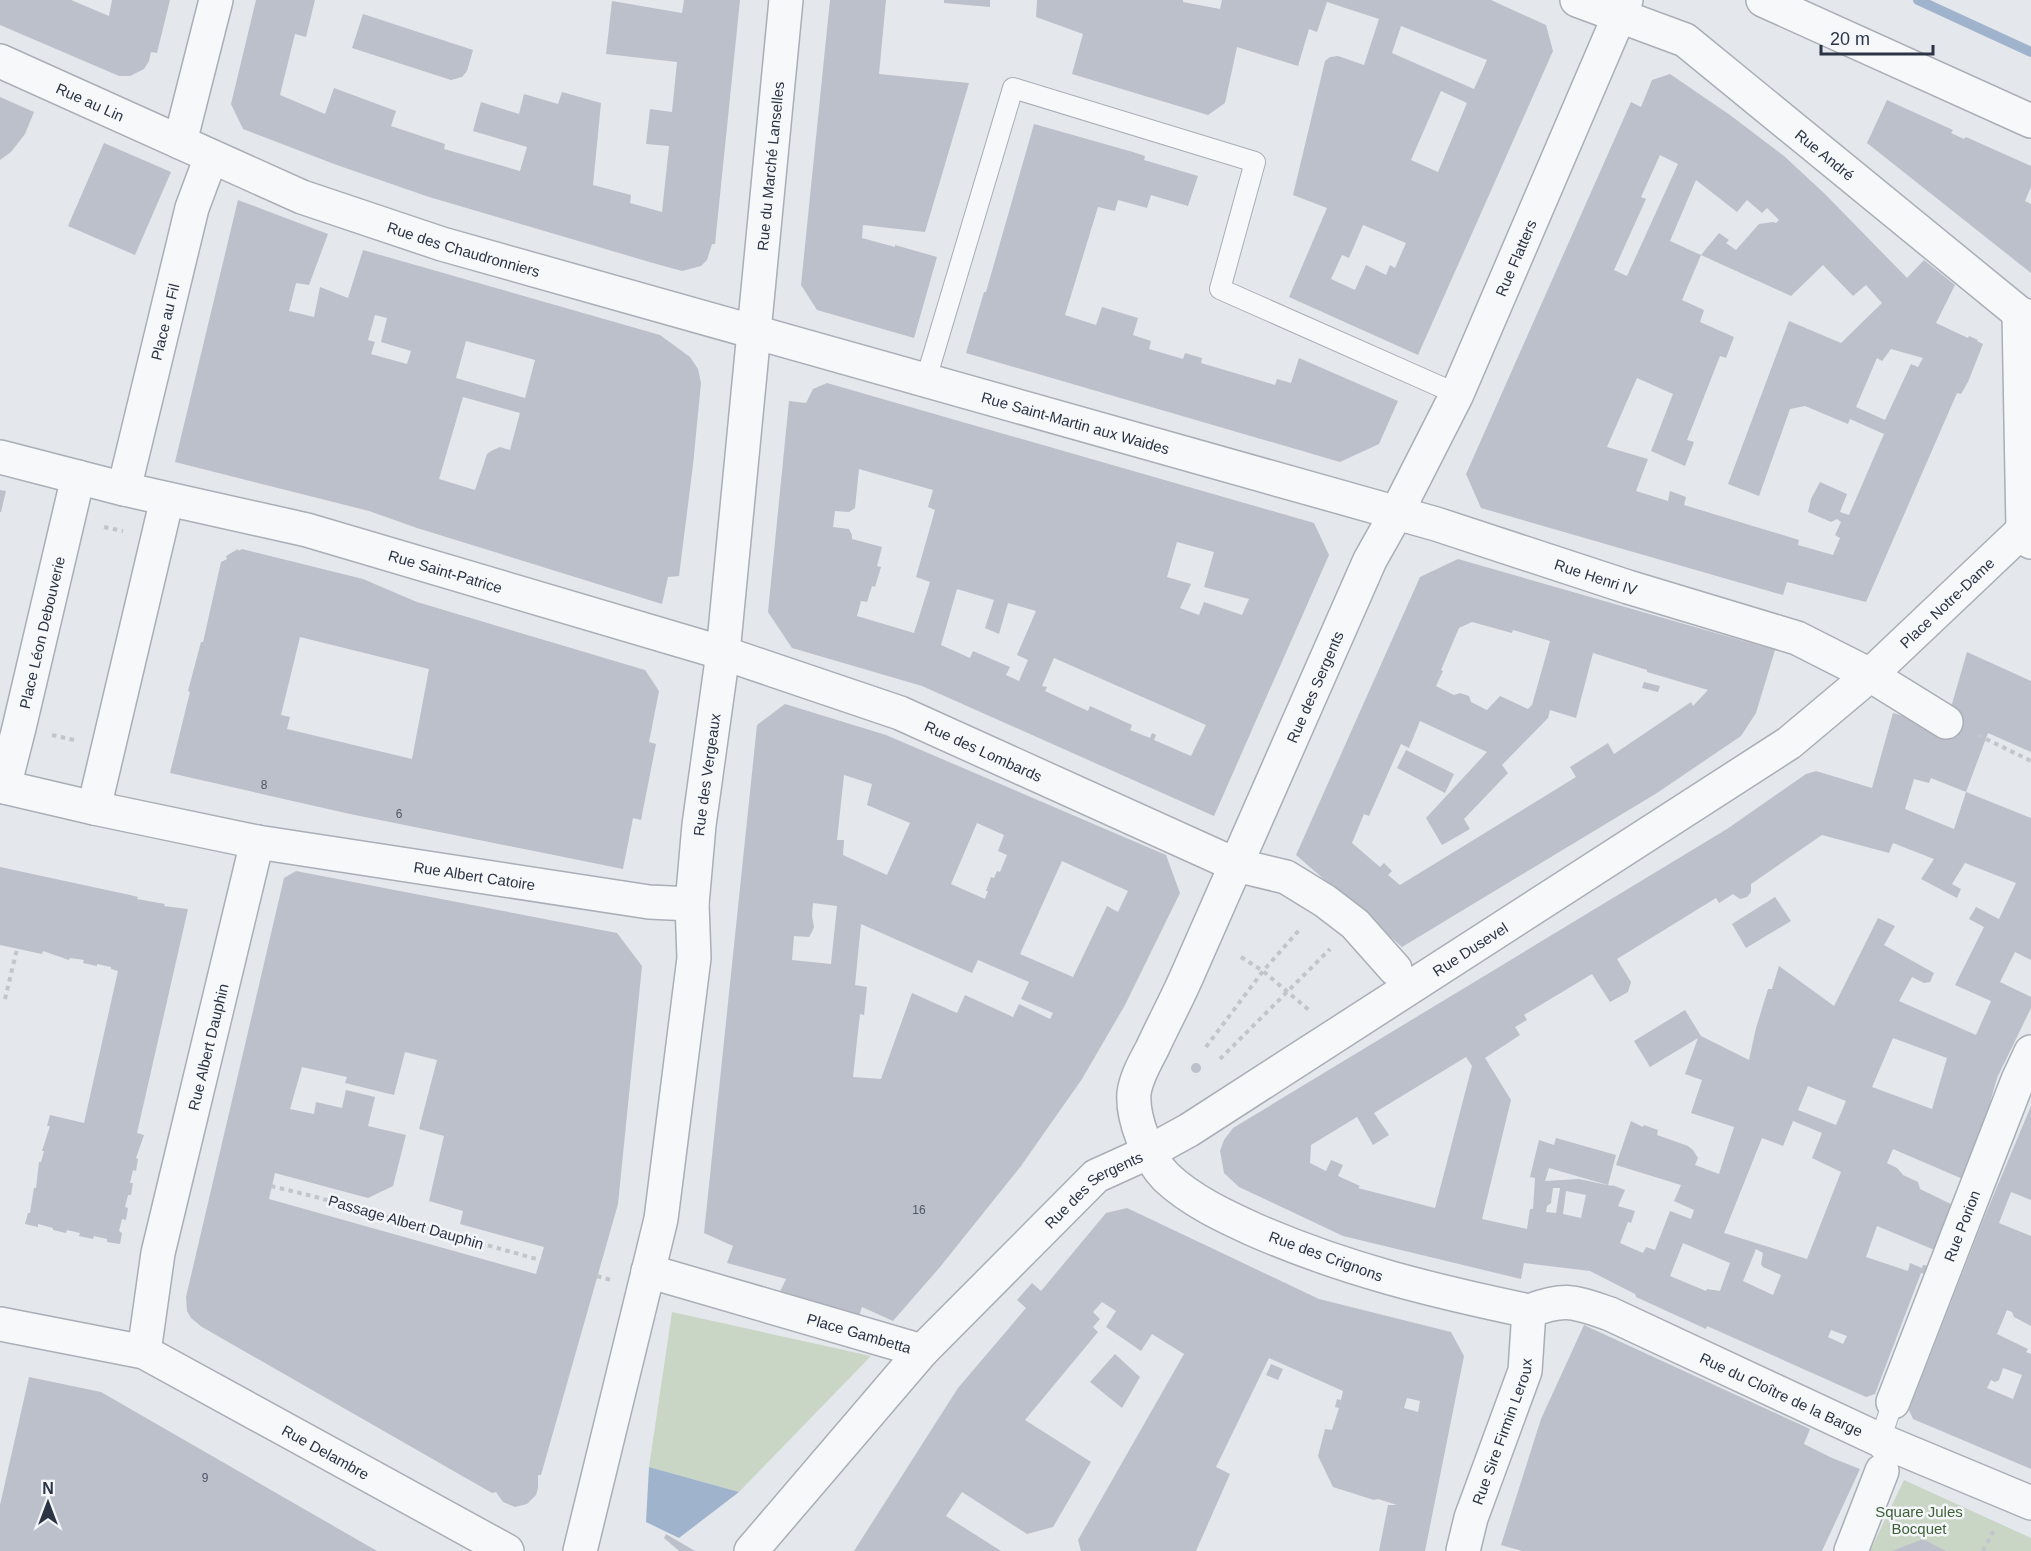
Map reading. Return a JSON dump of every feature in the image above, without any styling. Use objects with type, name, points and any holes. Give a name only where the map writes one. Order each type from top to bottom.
[{"type":"street","points":[[180,142],[216,0]]},
{"type":"street","name":"Rue du Marché Lanselles","points":[[754,331],[786,0]]},
{"type":"street","name":"Rue André","points":[[1577,0],[1622,8],[1685,40],[2025,315]]},
{"type":"street","points":[[1763,0],[2031,121]]},
{"type":"street","name":"Rue Flatters","points":[[1397,512],[1457,394],[1622,8]]},
{"type":"street","name":"Rue au Lin","points":[[0,61],[180,142]]},
{"type":"street","name":"Rue des Chaudronniers","points":[[180,142],[302,197],[442,244],[754,331]]},
{"type":"street","name":"Place au Fil","points":[[124,489],[192,208],[211,157]]},
{"type":"street","name":"Place Notre-Dame","points":[[1789,743],[1870,675],[2027,536],[2025,315]]},
{"type":"street","name":"Rue Saint-Martin aux Waides","points":[[754,331],[1397,512]]},
{"type":"street","name":"Rue des Vergeaux","points":[[648,1271],[661,1219],[694,958],[692,904],[699,825],[723,653],[754,331]]},
{"type":"street","name":"Rue Saint-Patrice","points":[[0,457],[124,489],[306,530],[502,590],[723,653]]},
{"type":"street","name":"Place Léon Debouverie","points":[[78,477],[20,728],[2,787],[257,842]]},
{"type":"street","points":[[94,808],[167,499]]},
{"type":"street","name":"Rue Henri IV","points":[[1397,512],[1628,587],[1797,638],[1870,675]]},
{"type":"street","name":"Rue des Sergents","points":[[922,1351],[1095,1176],[1149,1152],[1137,1121],[1134,1093],[1142,1068],[1185,980],[1370,560],[1397,512]]},
{"type":"street","name":"Rue des Lombards","points":[[723,653],[900,713],[1236,865]]},
{"type":"street","points":[[1870,675],[1946,722]]},
{"type":"street","name":"Rue Dusevel","points":[[1149,1152],[1189,1130],[1789,743]]},
{"type":"street","name":"Rue Albert Catoire","points":[[257,842],[649,902],[692,904]]},
{"type":"street","name":"Rue Albert Dauphin","points":[[144,1352],[158,1252],[257,842]]},
{"type":"street","points":[[1236,865],[1286,877],[1324,901],[1355,924],[1395,969]]},
{"type":"street","name":"Rue Porion","points":[[1893,1402],[2018,1080],[2031,1052]]},
{"type":"street","name":"Rue des Crignons","points":[[1149,1152],[1165,1176],[1195,1200],[1239,1223],[1302,1251],[1372,1274],[1529,1311]]},
{"type":"street","points":[[580,1551],[648,1271]]},
{"type":"street","name":"Place Gambetta","points":[[648,1271],[922,1351],[751,1551]]},
{"type":"street","name":"Rue du Cloître de la Barge","points":[[1529,1311],[1549,1304],[1570,1301],[1610,1314],[1881,1455],[2031,1503]]},
{"type":"street","name":"Rue Sire Firmin Leroux","points":[[1464,1551],[1471,1518],[1525,1371],[1529,1311]]},
{"type":"street","name":"Rue Delambre","points":[[0,1324],[144,1352],[507,1551]]},
{"type":"street","points":[[1851,1551],[1881,1455]]},
{"type":"lane","points":[[926,380],[1013,88],[1255,162],[1221,289],[1457,394]]},
{"type":"lane","points":[[1881,1455],[1893,1402]]},
{"type":"path","points":[[68,520],[157,539]]},
{"type":"path","points":[[1946,722],[2003,746],[2031,761]]},
{"type":"path","points":[[20,728],[107,747]]},
{"type":"path","points":[[1206,1047],[1263,971],[1324,901]]},
{"type":"path","points":[[1221,1059],[1355,924]]},
{"type":"path","points":[[5,999],[17,949]]},
{"type":"path","points":[[1241,957],[1263,971],[1287,994],[1312,1012]]},
{"type":"path","name":"Passage Albert Dauphin","points":[[271,1186],[540,1260]]},
{"type":"path","points":[[1983,1551],[1997,1524]]},
{"type":"green space","points":[[672,1312],[871,1356],[739,1492],[649,1467]]},
{"type":"green space","name":"Square Jules Bocquet","points":[[1904,1480],[2031,1538],[2031,1551],[1870,1551]]},
{"type":"water","points":[[649,1467],[739,1492],[679,1538],[646,1522]]},
{"type":"building","points":[[0,0],[71,0],[109,16],[112,0],[170,0],[157,53],[151,52],[144,69],[130,76],[119,76],[0,25]]},
{"type":"building","points":[[256,0],[315,0],[306,37],[295,34],[280,95],[325,114],[334,88],[396,111],[391,126],[445,144],[444,149],[520,171],[527,147],[473,131],[481,102],[519,114],[524,94],[558,104],[562,92],[601,103],[593,185],[631,195],[630,203],[662,212],[669,146],[646,144],[650,109],[672,112],[677,62],[606,54],[612,1],[682,13],[684,0],[740,0],[715,244],[712,244],[707,260],[701,266],[682,271],[653,263],[429,197],[243,129],[231,104]]},
{"type":"building","points":[[830,0],[886,0],[879,74],[969,83],[925,232],[863,225],[862,238],[937,257],[914,338],[817,310],[801,285]]},
{"type":"building","points":[[944,0],[990,0],[990,7],[944,3]]},
{"type":"building","points":[[1037,0],[1183,0],[1183,2],[1220,9],[1222,0],[1491,0],[1546,25],[1553,51],[1418,355],[1289,297],[1327,208],[1293,195],[1325,61],[1330,57],[1338,56],[1364,65],[1379,19],[1327,2],[1317,32],[1309,29],[1298,66],[1237,47],[1225,103],[1208,115],[1072,74],[1083,34],[1036,17]],"holes":[[[1401,26],[1487,60],[1474,89],[1392,53]],[[1441,91],[1467,103],[1438,172],[1411,160]],[[1363,225],[1406,243],[1395,268],[1390,265],[1386,275],[1366,265],[1355,290],[1331,279],[1342,255],[1349,258]]]},
{"type":"building","points":[[363,14],[473,50],[467,71],[462,77],[451,80],[352,48]]},
{"type":"building","points":[[1670,74],[1784,156],[1825,194],[1907,278],[1924,260],[1955,285],[1936,323],[1983,344],[1968,382],[1961,394],[1957,393],[1866,602],[1787,582],[1783,595],[1481,508],[1466,474],[1631,102],[1641,107],[1652,80]],"holes":[[[1660,155],[1678,164],[1627,276],[1614,270],[1646,199],[1641,197]],[[1696,180],[1737,212],[1747,200],[1762,213],[1767,208],[1779,220],[1776,223],[1759,224],[1736,250],[1726,243],[1729,240],[1719,233],[1701,255],[1670,241]],[[1701,255],[1791,296],[1823,265],[1853,296],[1866,285],[1882,303],[1841,343],[1789,321],[1728,484],[1759,496],[1790,409],[1805,406],[1848,424],[1850,419],[1884,434],[1849,515],[1840,512],[1847,494],[1820,482],[1811,499],[1808,512],[1831,522],[1837,519],[1841,522],[1835,535],[1840,538],[1833,555],[1798,545],[1799,540],[1684,505],[1686,497],[1670,491],[1668,501],[1636,491],[1648,459],[1607,447],[1637,378],[1673,394],[1651,451],[1685,466],[1694,442],[1687,440],[1720,356],[1726,358],[1734,337],[1700,322],[1704,310],[1682,300]],[[1891,349],[1923,358],[1918,367],[1911,364],[1885,420],[1856,407],[1877,358],[1882,361]]]},
{"type":"building","points":[[0,97],[34,112],[25,134],[11,152],[0,160]]},
{"type":"building","points":[[1887,100],[1953,130],[1951,133],[1964,139],[1966,137],[2031,166],[2031,187],[2025,201],[2031,204],[2031,273],[1867,143]]},
{"type":"building","points":[[1034,124],[1133,152],[1145,156],[1144,160],[1198,176],[1188,206],[1151,195],[1147,208],[1118,200],[1115,211],[1098,207],[1065,315],[1096,325],[1102,307],[1138,318],[1133,335],[1151,341],[1149,349],[1183,359],[1185,353],[1202,358],[1201,363],[1275,385],[1277,379],[1291,383],[1299,358],[1398,401],[1379,444],[1340,462],[966,353],[984,292],[986,292]]},
{"type":"building","points":[[104,143],[171,172],[135,255],[68,226]]},
{"type":"building","points":[[238,200],[328,234],[309,285],[296,283],[289,311],[314,317],[320,287],[348,298],[363,250],[660,335],[690,357],[698,369],[701,383],[679,576],[668,577],[662,604],[369,511],[175,462]],"holes":[[[375,315],[387,318],[381,342],[411,351],[407,364],[371,354],[375,342],[368,340]],[[466,341],[535,360],[525,398],[456,378]],[[463,397],[520,413],[510,450],[500,447],[487,454],[475,490],[439,479]]]},
{"type":"building","points":[[827,383],[1314,523],[1329,555],[1214,816],[922,686],[792,648],[768,612],[789,401],[806,403],[813,389]],"holes":[[[859,469],[933,490],[928,507],[935,510],[916,577],[930,582],[914,633],[857,616],[861,601],[867,602],[872,586],[875,587],[881,567],[877,566],[882,547],[852,539],[849,529],[833,527],[835,511],[849,512],[855,508]],[[1177,542],[1214,552],[1204,587],[1249,599],[1242,615],[1204,602],[1199,615],[1180,608],[1191,584],[1167,577]],[[957,589],[994,600],[985,628],[999,634],[1008,603],[1036,611],[1017,655],[1028,660],[1019,681],[1006,675],[1010,667],[973,651],[970,658],[941,645]],[[1054,658],[1206,725],[1191,756],[1154,740],[1156,735],[1152,733],[1150,738],[1130,730],[1132,725],[1090,706],[1088,711],[1045,691],[1047,687],[1042,686]]]},
{"type":"building","points":[[0,490],[6,491],[1,512],[0,512]]},
{"type":"building","points":[[242,549],[363,579],[417,602],[645,670],[659,691],[649,742],[656,744],[641,820],[633,818],[623,869],[350,814],[170,773],[221,562],[227,559],[226,556]],"holes":[[[300,637],[429,669],[412,759],[287,729],[290,717],[281,715]]]},
{"type":"building","points":[[1458,559],[1775,650],[1756,713],[1741,736],[1657,793],[1402,947],[1296,855],[1420,577]],"holes":[[[1472,622],[1512,633],[1513,630],[1550,641],[1532,705],[1528,709],[1500,696],[1487,710],[1471,702],[1469,696],[1460,693],[1454,695],[1436,686],[1459,628]],[[1593,653],[1708,690],[1693,706],[1691,702],[1614,754],[1608,743],[1570,767],[1576,777],[1400,885],[1388,875],[1392,871],[1384,863],[1380,867],[1352,843],[1364,814],[1369,816],[1401,744],[1409,748],[1420,721],[1487,752],[1426,818],[1442,845],[1470,829],[1464,819],[1508,773],[1502,765],[1548,718],[1550,710],[1576,718]]]},
{"type":"building","points":[[1967,652],[2031,681],[2031,752],[1988,733],[1966,792],[2031,818],[2031,960],[2015,952],[2000,982],[2031,997],[2031,1008],[1997,1078],[1976,1152],[1965,1180],[1893,1149],[1887,1163],[1897,1168],[1903,1175],[1918,1182],[1920,1189],[1955,1206],[1937,1251],[1877,1226],[1866,1257],[1908,1271],[1910,1263],[1922,1268],[1923,1265],[1931,1266],[1927,1275],[1921,1273],[1875,1394],[1866,1397],[1707,1326],[1706,1329],[1636,1297],[1635,1294],[1590,1271],[1524,1263],[1521,1279],[1343,1236],[1239,1187],[1224,1173],[1220,1151],[1224,1140],[1233,1128],[1727,829],[1806,774],[1816,771],[1872,788],[1893,713],[1945,728]],"holes":[[[1931,778],[1966,792],[1954,829],[1905,809],[1914,779],[1929,783]],[[1822,835],[1889,853],[1893,843],[1934,859],[1921,879],[1957,898],[1961,889],[1952,884],[1965,863],[2016,883],[1999,919],[1976,907],[1969,919],[1984,927],[1955,985],[1991,1001],[1976,1035],[1899,1001],[1912,977],[1924,983],[1930,982],[1934,973],[1884,945],[1895,926],[1878,918],[1834,1006],[1779,966],[1772,989],[1768,989],[1749,1060],[1701,1036],[1685,1010],[1634,1041],[1650,1067],[1698,1038],[1685,1074],[1702,1080],[1691,1113],[1734,1127],[1719,1174],[1695,1165],[1698,1158],[1688,1146],[1657,1135],[1658,1130],[1644,1125],[1643,1127],[1631,1121],[1616,1165],[1681,1185],[1674,1201],[1694,1210],[1691,1219],[1670,1211],[1655,1250],[1646,1247],[1643,1253],[1620,1243],[1635,1211],[1618,1206],[1625,1190],[1612,1185],[1612,1186],[1579,1179],[1545,1181],[1549,1168],[1608,1185],[1616,1155],[1556,1138],[1554,1145],[1539,1140],[1530,1177],[1535,1178],[1533,1209],[1530,1209],[1527,1229],[1482,1219],[1511,1100],[1485,1058],[1520,1035],[1515,1027],[1527,1020],[1524,1015],[1592,974],[1610,1002],[1628,992],[1631,982],[1617,959],[1716,898],[1719,903],[1733,894],[1740,899],[1747,897],[1751,892],[1751,884]],[[1893,1038],[1947,1058],[1932,1109],[1872,1087]],[[1466,1057],[1472,1066],[1435,1208],[1358,1188],[1360,1186],[1338,1176],[1343,1165],[1331,1160],[1326,1171],[1310,1163],[1311,1145],[1357,1117],[1373,1145],[1389,1135],[1374,1113]],[[1808,1086],[1846,1101],[1836,1125],[1798,1110]],[[1793,1121],[1822,1133],[1812,1158],[1841,1172],[1807,1259],[1724,1233],[1762,1138],[1783,1146]],[[1553,1188],[1560,1188],[1556,1213],[1546,1212],[1547,1206],[1551,1203]],[[1566,1191],[1586,1195],[1581,1218],[1563,1214]],[[1683,1243],[1730,1263],[1720,1291],[1707,1289],[1706,1291],[1670,1276]],[[1756,1249],[1763,1253],[1761,1264],[1763,1267],[1781,1275],[1773,1295],[1743,1281]],[[1831,1330],[1847,1336],[1843,1344],[1828,1337]]]},
{"type":"building","points":[[1644,682],[1660,686],[1658,692],[1642,688]]},
{"type":"building","points":[[785,704],[886,735],[1166,855],[1180,893],[1125,1005],[1082,1079],[1021,1166],[940,1267],[893,1321],[862,1307],[859,1316],[779,1294],[786,1279],[727,1263],[733,1246],[704,1233],[757,725]],"holes":[[[844,775],[872,784],[867,805],[910,823],[887,875],[843,855],[844,840],[837,840]],[[977,823],[1004,835],[998,851],[1007,855],[1000,872],[997,871],[994,878],[991,877],[985,899],[951,884]],[[1062,861],[1128,891],[1118,912],[1107,906],[1073,977],[1020,954]],[[813,903],[837,906],[831,964],[792,960],[794,936],[809,937],[814,927]],[[861,924],[972,973],[978,960],[1029,982],[1021,999],[1053,1013],[1050,1019],[1019,1004],[1013,1017],[965,995],[957,1013],[912,993],[881,1079],[853,1077],[860,1014],[864,1015],[867,987],[855,985]]]},
{"type":"building","points":[[1406,750],[1454,774],[1445,793],[1397,768]]},
{"type":"building","points":[[0,867],[130,895],[138,897],[137,899],[165,904],[164,906],[188,909],[137,1133],[144,1135],[136,1158],[138,1159],[136,1171],[133,1170],[130,1183],[133,1183],[131,1195],[128,1195],[125,1207],[128,1208],[126,1220],[122,1219],[119,1231],[122,1233],[120,1244],[107,1242],[107,1239],[94,1236],[93,1239],[79,1236],[80,1233],[67,1230],[66,1233],[38,1224],[38,1227],[25,1224],[28,1213],[30,1213],[34,1188],[36,1188],[39,1162],[41,1162],[50,1126],[47,1126],[50,1115],[84,1123],[118,971],[111,967],[83,963],[84,960],[70,958],[69,960],[43,951],[42,954],[0,945]]},
{"type":"building","points":[[296,871],[617,933],[642,966],[618,1204],[541,1475],[538,1475],[536,1495],[527,1504],[515,1507],[503,1502],[496,1492],[492,1493],[202,1327],[191,1318],[187,1311],[186,1297],[284,878]],"holes":[[[405,1052],[437,1060],[419,1129],[444,1136],[429,1201],[463,1211],[460,1224],[544,1247],[536,1274],[269,1199],[275,1173],[368,1198],[393,1186],[406,1135],[368,1126],[375,1097],[346,1090],[342,1108],[316,1102],[314,1114],[290,1109],[302,1067],[347,1077],[345,1083],[394,1095]]]},
{"type":"building","points":[[1775,897],[1791,921],[1746,948],[1732,924]]},
{"type":"building","points":[[1196,1063],[1201,1068],[1196,1073],[1191,1068]]},
{"type":"building","points":[[2031,1106],[2031,1200],[2011,1192],[1999,1223],[2031,1236],[2031,1326],[2014,1317],[2012,1312],[2007,1310],[1997,1334],[2028,1349],[2026,1352],[2031,1354],[2031,1469],[1913,1419],[1909,1410],[1984,1218]],"holes":[[[2003,1368],[2022,1375],[2013,1399],[1987,1388],[1991,1380],[1995,1382],[1999,1380]]]},
{"type":"building","points":[[1127,1208],[1319,1299],[1451,1332],[1464,1356],[1425,1551],[1379,1551],[1388,1505],[1397,1505],[1333,1487],[1318,1456],[1325,1429],[1332,1430],[1339,1408],[1335,1407],[1337,1399],[1341,1400],[1343,1391],[1269,1358],[1216,1467],[1230,1474],[1196,1551],[1081,1551],[1078,1540],[1184,1354],[1152,1334],[1141,1351],[1106,1327],[1116,1311],[1102,1302],[1093,1312],[1100,1319],[1093,1327],[1098,1332],[1025,1420],[1091,1462],[1053,1527],[1027,1534],[962,1492],[946,1516],[1001,1551],[854,1551],[958,1388],[1026,1308],[1017,1300],[1032,1283],[1041,1291],[1106,1213]],"holes":[[[1407,1398],[1420,1401],[1418,1412],[1404,1408]]]},
{"type":"building","points":[[1584,1325],[1810,1429],[1804,1444],[1860,1469],[1822,1551],[1522,1551],[1501,1545],[1541,1419]]},
{"type":"building","points":[[1115,1354],[1140,1377],[1122,1408],[1090,1382]]},
{"type":"building","points":[[1271,1364],[1283,1369],[1278,1380],[1266,1375]]},
{"type":"building","points":[[29,1377],[101,1392],[377,1551],[0,1551],[0,1505]]},
{"type":"building","points":[[666,1534],[695,1551],[679,1551],[664,1538]]},
{"type":"building","points":[[1923,1539],[1946,1551],[1892,1551]]},
{"type":"waterway","points":[[1918,0],[2031,52]]}]
